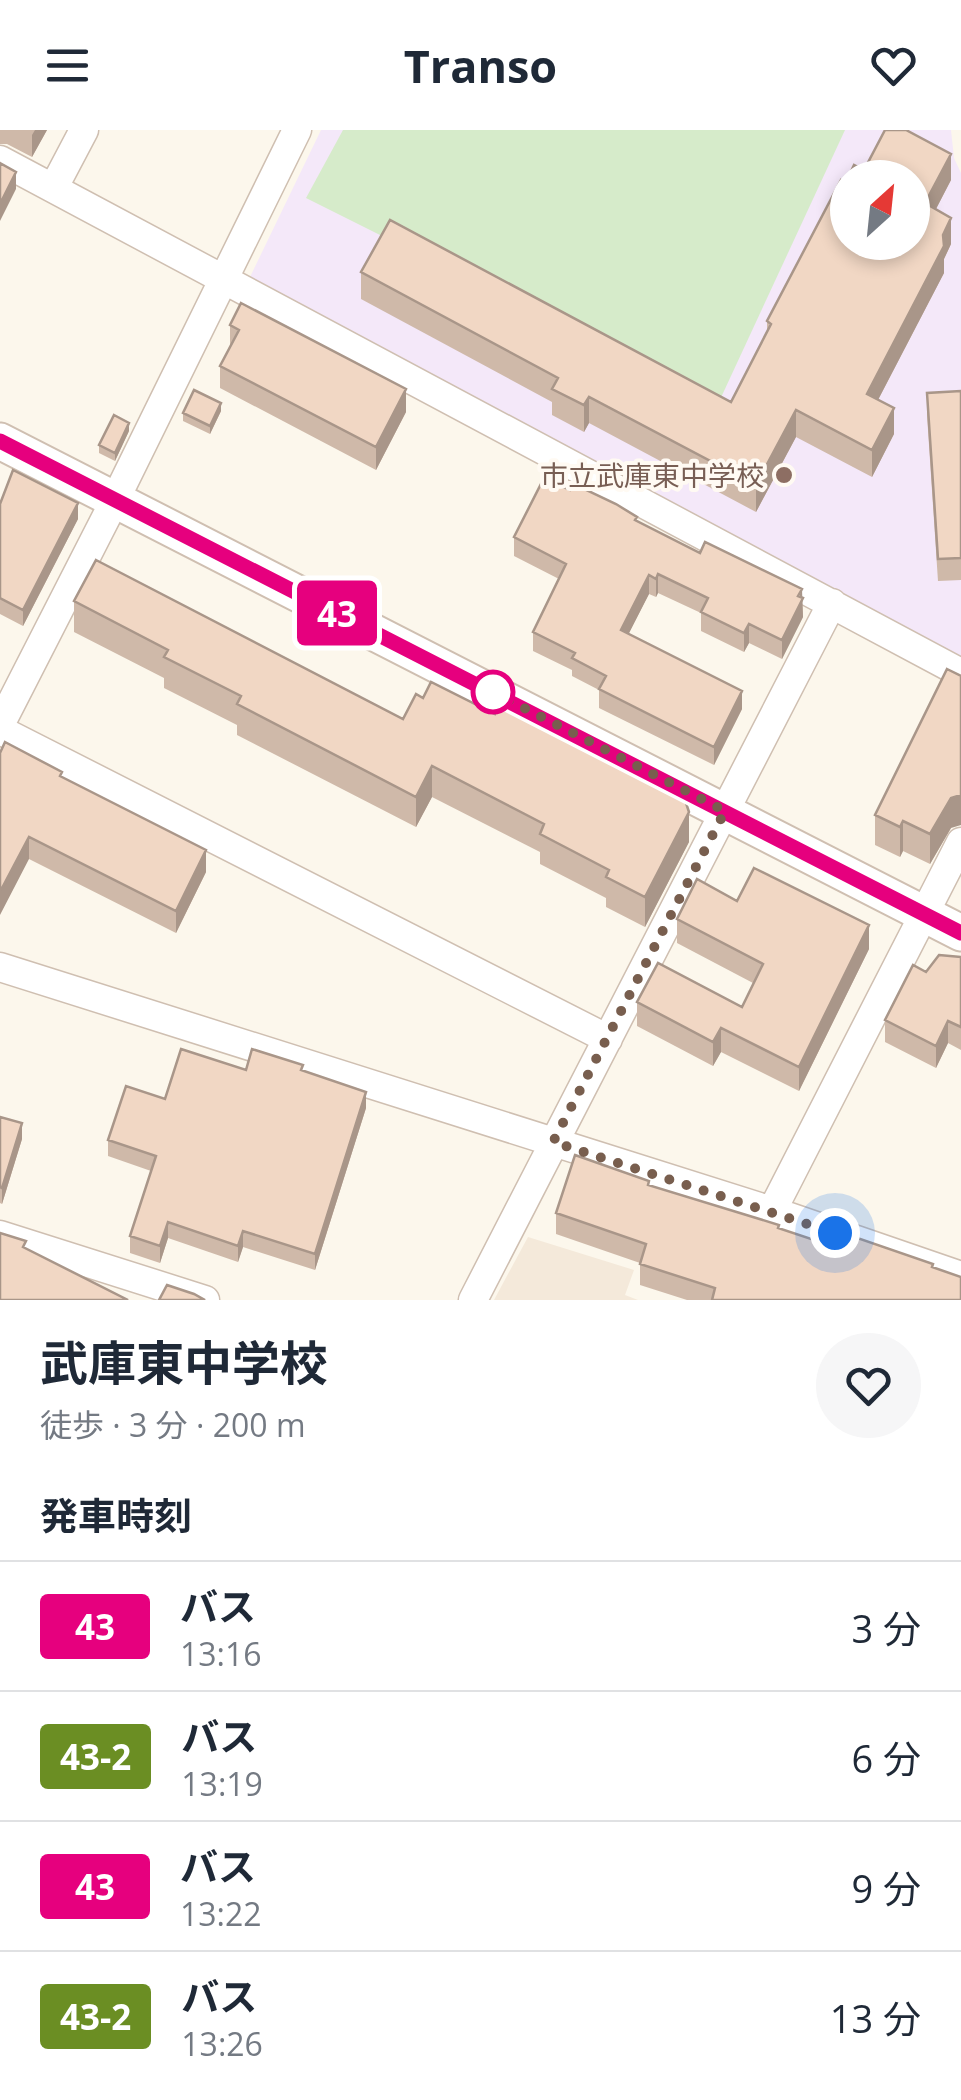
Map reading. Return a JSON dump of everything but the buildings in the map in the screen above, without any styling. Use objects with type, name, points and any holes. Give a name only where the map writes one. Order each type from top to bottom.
[{"type":"street","points":[[54,187],[84,130]]},
{"type":"street","points":[[297,130],[0,728],[608,1038]]},
{"type":"street","points":[[0,160],[961,673]]},
{"type":"street","points":[[0,441],[961,933]]},
{"type":"street","points":[[474,1300],[832,604]]},
{"type":"street","points":[[772,1211],[961,842]]},
{"type":"street","points":[[0,967],[772,1211],[961,1276]]},
{"type":"street","points":[[0,1235],[205,1300]]},
{"type":"shaded area","name":"市立武庫東中学校","points":[[321,130],[951,130],[954,158],[961,173],[961,663],[253,286],[250,277]]},
{"type":"shaded area","points":[[528,1237],[634,1270],[625,1295],[638,1300],[494,1300]]},
{"type":"green space","points":[[343,130],[845,130],[718,404],[306,198]]},
{"type":"bus line","name":"43","points":[[0,441],[961,933]]},
{"type":"place","name":"市立武庫東中学校","points":[[784,475]]},
{"type":"route","points":[[493,692],[725,811],[553,1142],[835,1233]]}]
